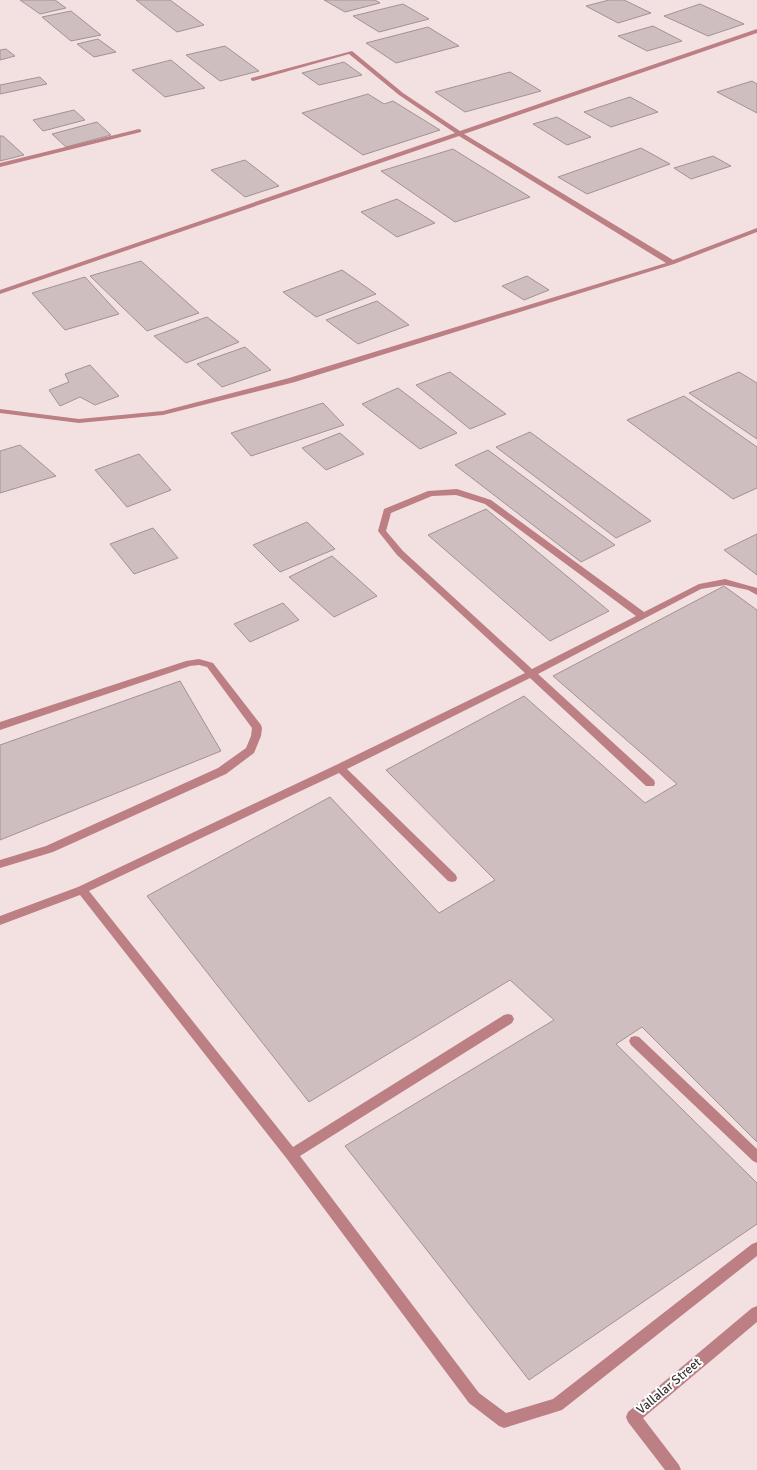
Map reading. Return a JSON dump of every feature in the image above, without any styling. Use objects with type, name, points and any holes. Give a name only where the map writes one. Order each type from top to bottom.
[{"type":"street","points":[[0,292],[757,31]]},
{"type":"street","points":[[253,79],[350,52],[401,94],[460,134],[672,263]]},
{"type":"street","points":[[0,165],[139,131]]},
{"type":"street","points":[[0,411],[78,421],[163,413],[292,380],[672,263],[757,230]]},
{"type":"street","points":[[643,616],[488,502],[457,492],[431,493],[387,511],[382,531],[400,553],[650,783]]},
{"type":"street","points":[[0,921],[82,890],[340,768],[531,674],[699,587],[725,582],[751,588],[757,592]]},
{"type":"street","points":[[0,726],[189,663],[198,662],[210,665],[257,728],[256,736],[250,750],[222,770],[49,849],[0,864]]},
{"type":"street","points":[[340,768],[452,878]]},
{"type":"street","points":[[82,890],[292,1155],[474,1398],[504,1421],[557,1405],[757,1248]]},
{"type":"street","points":[[292,1155],[508,1019]]},
{"type":"street","points":[[635,1041],[757,1157]]},
{"type":"street","name":"Vallalar Street","points":[[674,1470],[633,1417],[757,1313]]},
{"type":"building","points":[[20,0],[55,0],[66,8],[40,14]]},
{"type":"building","points":[[136,0],[170,0],[204,25],[177,32]]},
{"type":"building","points":[[324,0],[375,0],[380,3],[345,12]]},
{"type":"building","points":[[609,0],[624,0],[651,13],[618,23],[586,6]]},
{"type":"building","points":[[403,4],[429,19],[379,32],[353,16]]},
{"type":"building","points":[[700,4],[744,24],[708,36],[664,16]]},
{"type":"building","points":[[71,11],[101,35],[71,41],[42,17]]},
{"type":"building","points":[[653,26],[682,41],[647,51],[618,36]]},
{"type":"building","points":[[428,27],[459,46],[396,63],[366,43]]},
{"type":"building","points":[[98,39],[116,52],[94,57],[77,44]]},
{"type":"building","points":[[225,46],[259,71],[220,81],[186,55]]},
{"type":"building","points":[[6,49],[15,56],[0,60],[0,50]]},
{"type":"building","points":[[171,60],[205,88],[165,97],[132,70]]},
{"type":"building","points":[[344,62],[362,75],[319,85],[302,73]]},
{"type":"building","points":[[510,72],[541,91],[465,112],[435,92]]},
{"type":"building","points":[[40,77],[47,84],[0,94],[0,85]]},
{"type":"building","points":[[752,81],[757,84],[757,113],[717,92]]},
{"type":"building","points":[[368,94],[384,104],[393,101],[440,130],[363,155],[302,113]]},
{"type":"building","points":[[630,97],[658,112],[611,127],[584,112]]},
{"type":"building","points":[[74,110],[85,120],[43,131],[33,120]]},
{"type":"building","points":[[557,117],[591,137],[567,145],[533,124]]},
{"type":"building","points":[[97,122],[111,135],[66,147],[52,134]]},
{"type":"building","points":[[0,136],[3,136],[24,155],[0,161]]},
{"type":"building","points":[[641,148],[670,164],[587,194],[558,177]]},
{"type":"building","points":[[453,149],[530,197],[455,222],[381,171]]},
{"type":"building","points":[[713,156],[731,166],[691,179],[674,168]]},
{"type":"building","points":[[245,160],[279,186],[245,197],[211,170]]},
{"type":"building","points":[[397,199],[435,223],[397,237],[361,212]]},
{"type":"building","points":[[141,261],[199,313],[147,331],[90,276]]},
{"type":"building","points":[[342,270],[376,294],[316,317],[283,292]]},
{"type":"building","points":[[527,276],[549,290],[524,300],[502,286]]},
{"type":"building","points":[[85,277],[119,314],[65,330],[32,293]]},
{"type":"building","points":[[377,301],[409,325],[358,344],[326,320]]},
{"type":"building","points":[[207,317],[239,342],[186,363],[154,336]]},
{"type":"building","points":[[245,347],[271,370],[222,387],[197,364]]},
{"type":"building","points":[[90,365],[119,396],[95,405],[80,397],[60,406],[49,390],[69,382],[65,374]]},
{"type":"building","points":[[450,372],[506,414],[470,429],[416,385]]},
{"type":"building","points":[[739,372],[757,383],[757,439],[689,393]]},
{"type":"building","points":[[398,388],[457,433],[420,449],[362,404]]},
{"type":"building","points":[[684,396],[757,447],[757,488],[733,499],[627,420]]},
{"type":"building","points":[[323,403],[344,425],[251,456],[231,433]]},
{"type":"building","points":[[530,432],[651,521],[616,538],[496,447]]},
{"type":"building","points":[[340,433],[364,454],[326,470],[302,448]]},
{"type":"building","points":[[20,445],[56,476],[0,493],[0,451]]},
{"type":"building","points":[[488,450],[615,545],[581,562],[455,465]]},
{"type":"building","points":[[139,454],[171,490],[127,507],[95,470]]},
{"type":"building","points":[[486,509],[609,611],[550,641],[428,535]]},
{"type":"building","points":[[307,522],[335,549],[280,572],[253,545]]},
{"type":"building","points":[[153,528],[178,558],[134,574],[110,544]]},
{"type":"building","points":[[757,534],[757,575],[724,550]]},
{"type":"building","points":[[332,556],[377,596],[334,617],[289,577]]},
{"type":"building","points":[[724,586],[757,610],[757,1142],[642,1027],[616,1044],[757,1183],[757,1224],[529,1380],[345,1146],[554,1020],[510,980],[309,1102],[147,896],[330,797],[439,913],[495,880],[386,770],[524,696],[645,803],[677,784],[553,676]]},
{"type":"building","points":[[283,603],[299,620],[250,642],[234,624]]},
{"type":"building","points":[[180,681],[221,751],[0,840],[0,745]]}]
